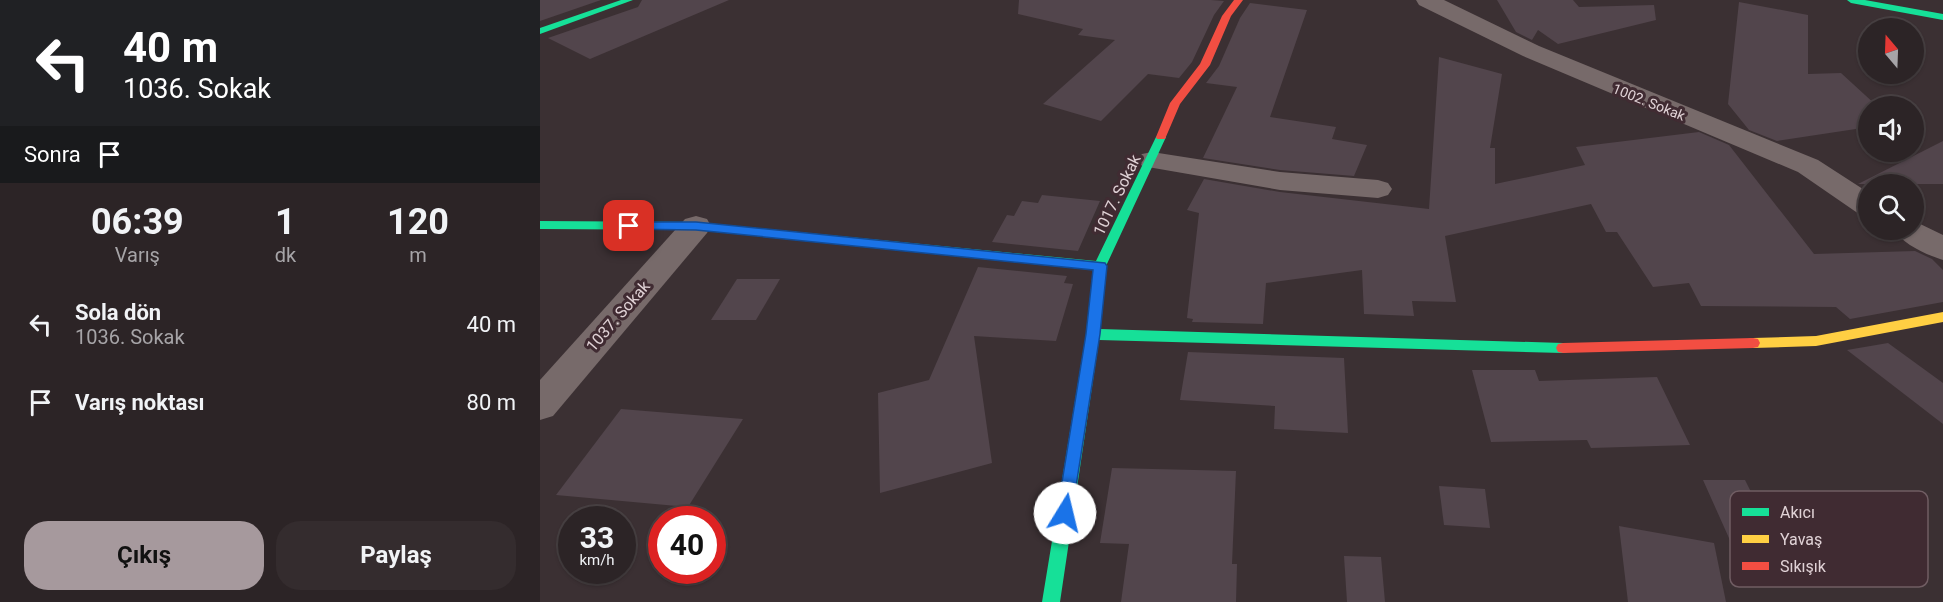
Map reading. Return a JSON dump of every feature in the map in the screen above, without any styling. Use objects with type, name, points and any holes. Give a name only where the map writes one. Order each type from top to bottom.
[{"type":"street","points":[[540,32],[629,0]]},
{"type":"street","name":"1017. Sokak","points":[[1051,602],[1093,334],[1100,266],[1152,160],[1175,103],[1205,65],[1227,16],[1239,0]]},
{"type":"street","name":"1002. Sokak","points":[[1427,0],[1540,56],[1808,166],[1858,200]]},
{"type":"street","points":[[1851,0],[1943,17]]},
{"type":"street","points":[[1152,160],[1280,182],[1378,189]]},
{"type":"street","points":[[540,225],[696,226],[1100,266]]},
{"type":"street","name":"1037. Sokak","points":[[540,405],[696,226]]},
{"type":"street","points":[[1924,238],[1943,249]]},
{"type":"street","points":[[1093,334],[1568,348],[1816,341],[1943,317]]},
{"type":"building","points":[[540,0],[601,0],[540,21]]},
{"type":"building","points":[[642,0],[729,0],[590,59],[548,38],[638,7]]},
{"type":"building","points":[[1019,0],[1224,1],[1214,15],[1192,62],[1179,78],[1148,74],[1101,121],[1043,104],[1115,40],[1078,35],[1083,29],[1018,14]]},
{"type":"building","points":[[1497,0],[1573,0],[1579,7],[1654,5],[1656,20],[1558,44],[1538,30],[1532,40],[1516,32]]},
{"type":"building","points":[[1739,2],[1808,15],[1808,74],[1841,73],[1866,96],[1858,96],[1858,129],[1777,141],[1749,130],[1728,104]]},
{"type":"building","points":[[1250,3],[1307,10],[1270,117],[1336,127],[1332,139],[1367,145],[1354,176],[1280,170],[1203,158],[1237,87],[1206,83],[1219,66],[1240,18]]},
{"type":"building","points":[[1439,57],[1502,74],[1490,148],[1495,148],[1495,184],[1585,165],[1576,147],[1699,132],[1729,145],[1814,254],[1915,251],[1932,259],[1943,270],[1943,302],[1850,319],[1836,307],[1701,306],[1689,283],[1653,287],[1617,232],[1606,232],[1591,204],[1445,236],[1456,302],[1412,301],[1414,316],[1364,314],[1362,270],[1266,283],[1263,324],[1192,322],[1193,319],[1187,318],[1199,213],[1187,210],[1204,179],[1280,192],[1429,209]]},
{"type":"building","points":[[1943,141],[1943,184],[1924,184],[1924,174],[1878,174],[1901,162],[1924,162],[1924,151]]},
{"type":"building","points":[[1042,195],[1100,201],[1078,251],[992,242],[1007,215],[1014,216],[1022,201],[1038,203]]},
{"type":"building","points":[[978,267],[1067,276],[1064,283],[1073,284],[1056,341],[974,336],[992,463],[880,493],[878,393],[929,380]]},
{"type":"building","points":[[737,279],[780,279],[756,320],[711,320]]},
{"type":"building","points":[[1888,343],[1943,383],[1943,424],[1847,350]]},
{"type":"building","points":[[1188,352],[1344,358],[1348,433],[1274,429],[1275,406],[1180,400]]},
{"type":"building","points":[[1472,370],[1535,370],[1539,381],[1657,377],[1690,445],[1591,448],[1587,440],[1491,442]]},
{"type":"building","points":[[621,409],[743,419],[689,506],[556,495]]},
{"type":"building","points":[[1112,468],[1236,471],[1232,564],[1237,564],[1236,602],[1121,602],[1129,544],[1100,543]]},
{"type":"building","points":[[1703,480],[1745,480],[1750,491],[1730,491],[1730,540]]},
{"type":"building","points":[[1439,486],[1485,489],[1490,528],[1444,525]]},
{"type":"building","points":[[1619,526],[1714,543],[1726,602],[1628,602]]},
{"type":"building","points":[[1344,556],[1381,557],[1385,602],[1347,602]]},
{"type":"traffic: fast","points":[[540,31],[629,0]]},
{"type":"traffic: fast","points":[[1851,0],[1943,17]]},
{"type":"traffic: fast","points":[[1051,602],[1093,334],[1100,266],[1161,137]]},
{"type":"traffic: fast","points":[[540,225],[696,226],[1100,266]]},
{"type":"traffic: fast","points":[[1093,334],[1563,348]]},
{"type":"traffic: slow","points":[[1753,343],[1816,341],[1943,317]]},
{"type":"traffic: jam","points":[[1161,137],[1175,103],[1205,65],[1227,16],[1239,0]]},
{"type":"traffic: jam","points":[[1563,348],[1753,343]]},
{"type":"route","points":[[629,226],[696,226],[1100,266],[1093,334],[1065,513]]}]
